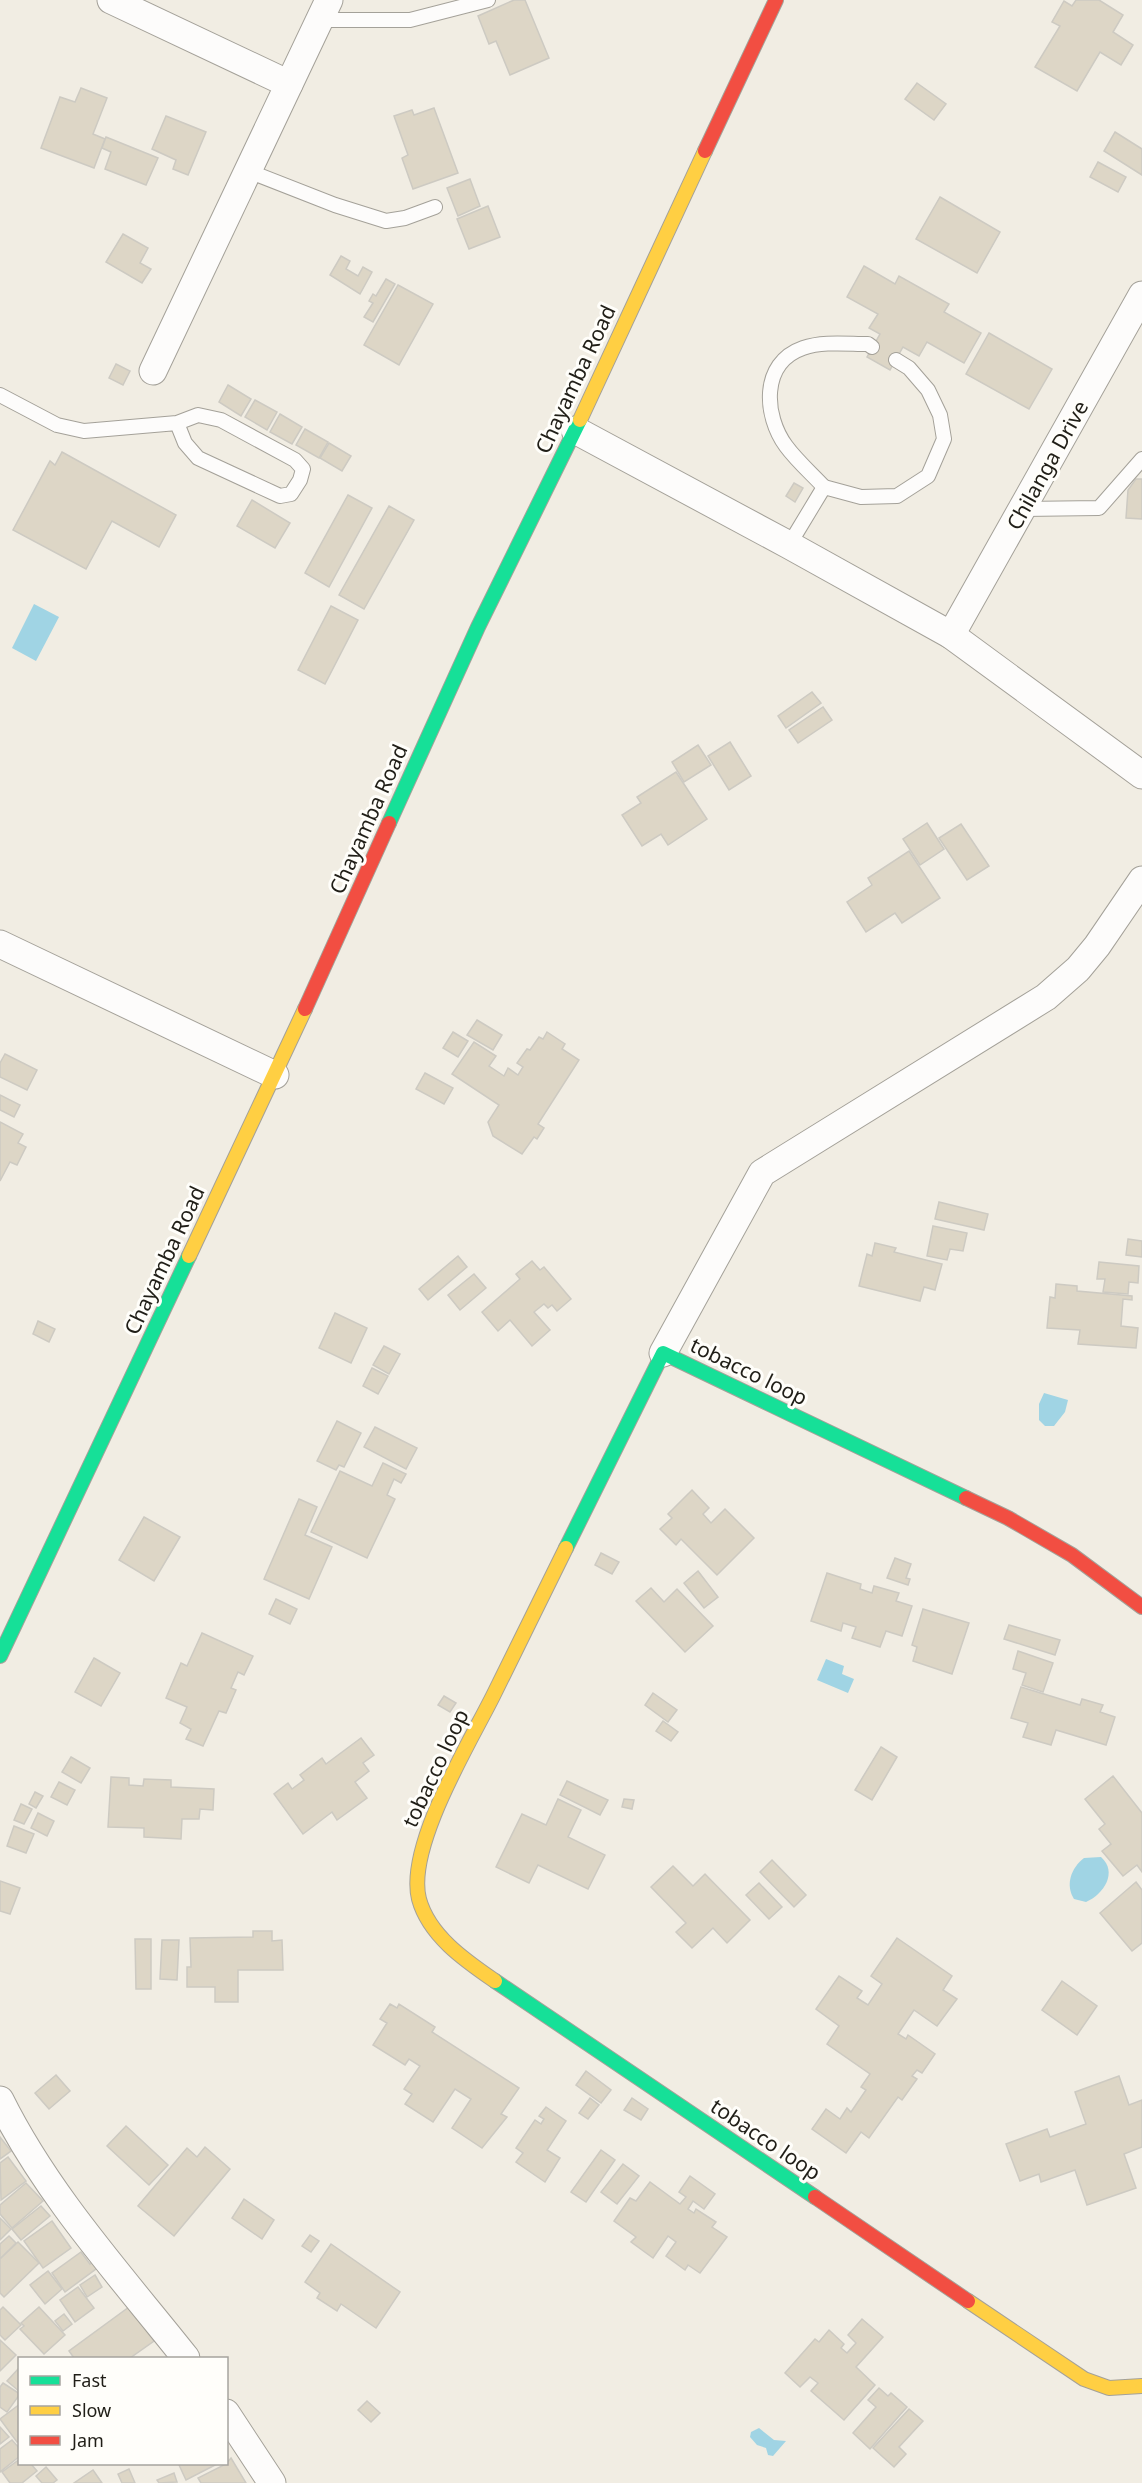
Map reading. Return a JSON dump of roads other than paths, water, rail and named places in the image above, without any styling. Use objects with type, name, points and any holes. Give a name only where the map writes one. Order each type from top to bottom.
[{"type":"street","points":[[111,0],[288,84]]},
{"type":"street","name":"Chayamba Road","points":[[0,1656],[275,1075],[478,627],[575,430],[776,0]]},
{"type":"street","points":[[153,371],[325,10]]},
{"type":"street","name":"Chilanga Drive","points":[[951,635],[1142,295]]},
{"type":"street","points":[[575,430],[951,635],[1142,775]]},
{"type":"street","points":[[663,1353],[762,1173],[1046,997],[1078,969],[1097,946],[1142,880]]},
{"type":"street","points":[[0,944],[275,1075]]},
{"type":"street","name":"tobacco loop","points":[[1142,1607],[1072,1554],[1008,1518],[663,1353],[435,1813],[416,1868],[416,1889],[429,1924],[441,1939],[473,1966],[1084,2379],[1109,2388],[1142,2386]]},
{"type":"street","points":[[0,2100],[15,2130],[68,2210],[185,2357]]},
{"type":"street","points":[[228,2416],[272,2483]]},
{"type":"lane","points":[[325,10],[410,20],[488,0]]},
{"type":"lane","points":[[248,171],[334,206],[386,221],[405,218],[435,207]]},
{"type":"lane","points":[[872,347],[868,344],[830,344],[802,348],[780,364],[769,389],[771,417],[786,446],[824,487],[861,497],[897,496],[928,476],[944,439],[940,415],[928,390],[909,368],[896,360]]},
{"type":"lane","points":[[0,395],[57,425],[84,431],[177,423],[198,415],[221,420],[295,460],[303,469],[300,480],[291,494],[280,496],[198,458],[185,443],[177,423]]},
{"type":"lane","points":[[1023,509],[1099,508],[1142,459]]},
{"type":"lane","points":[[789,545],[824,487]]},
{"type":"water","points":[[34,604],[59,617],[36,661],[12,648]]},
{"type":"water","points":[[1044,1393],[1068,1400],[1065,1412],[1054,1426],[1045,1426],[1039,1420],[1039,1404]]},
{"type":"water","points":[[826,1659],[844,1666],[842,1674],[854,1679],[848,1693],[817,1680]]},
{"type":"water","points":[[1101,1857],[1108,1869],[1107,1882],[1098,1894],[1086,1902],[1074,1899],[1070,1883],[1079,1862],[1084,1858]]},
{"type":"water","points":[[759,2428],[774,2440],[786,2441],[773,2456],[768,2455],[766,2448],[757,2445],[750,2437],[751,2432]]}]
